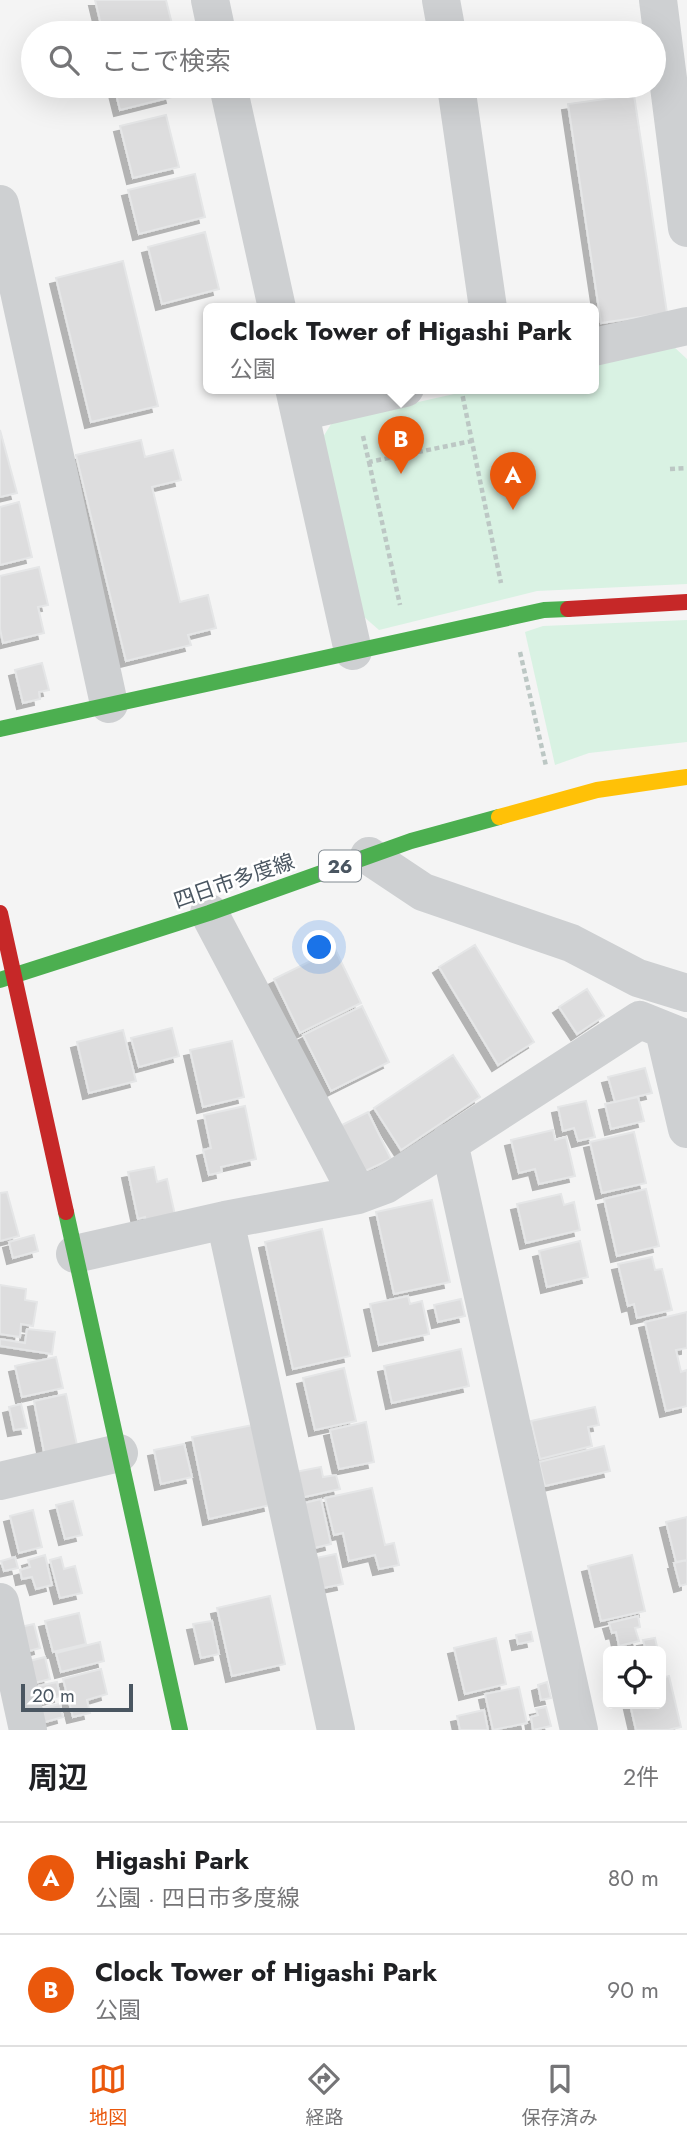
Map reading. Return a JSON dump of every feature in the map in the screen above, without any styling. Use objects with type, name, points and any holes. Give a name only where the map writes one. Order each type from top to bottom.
[{"type":"street","points":[[210,0],[214,21]]},
{"type":"street","points":[[441,0],[445,21]]},
{"type":"street","points":[[658,0],[662,21]]},
{"type":"street","points":[[666,48],[680,131],[687,228]]},
{"type":"street","points":[[231,98],[276,303]]},
{"type":"street","points":[[458,98],[487,303]]},
{"type":"street","points":[[0,204],[109,704]]},
{"type":"street","points":[[599,346],[687,326]]},
{"type":"street","points":[[350,639],[297,400],[354,400],[380,394]]},
{"type":"street","points":[[0,729],[109,704],[350,639],[507,618],[544,610],[687,602]]},
{"type":"street","name":"四日市多度線","points":[[7,977],[209,913],[411,841],[597,790],[687,777]]},
{"type":"street","points":[[369,856],[424,891],[571,943],[638,978],[687,993]]},
{"type":"street","points":[[0,913],[7,977],[75,1254],[180,1730]]},
{"type":"street","points":[[209,913],[358,1195]]},
{"type":"street","points":[[75,1254],[225,1220],[358,1195],[385,1185],[640,1020],[676,1035],[687,1129]]},
{"type":"street","points":[[449,1142],[579,1730]]},
{"type":"street","points":[[225,1220],[336,1730]]},
{"type":"street","points":[[0,1481],[119,1453]]},
{"type":"street","points":[[0,1602],[28,1730]]},
{"type":"path","points":[[462,394],[507,618],[547,774]]},
{"type":"path","points":[[350,639],[402,614],[354,400]]},
{"type":"path","points":[[369,462],[472,441]]},
{"type":"path","points":[[670,469],[687,468]]},
{"type":"green space","points":[[673,346],[687,359],[687,584],[537,591],[379,630],[363,616],[323,437],[333,421],[454,394],[599,394],[599,363]]},
{"type":"green space","points":[[687,620],[687,742],[589,753],[555,765],[525,632],[543,626]]},
{"type":"building","points":[[95,0],[166,0],[171,21],[100,21]]},
{"type":"building","points":[[117,98],[168,98],[120,110]]},
{"type":"building","points":[[634,98],[667,313],[601,323],[568,104]]},
{"type":"building","points":[[166,115],[179,167],[133,178],[120,126]]},
{"type":"building","points":[[195,174],[205,217],[139,234],[128,190]]},
{"type":"building","points":[[205,232],[219,289],[162,304],[148,247]]},
{"type":"building","points":[[123,261],[158,406],[91,422],[56,278]]},
{"type":"building","points":[[0,430],[17,493],[0,497]]},
{"type":"building","points":[[141,440],[145,457],[173,450],[181,480],[152,487],[180,602],[208,595],[216,628],[188,635],[191,645],[126,661],[76,455]]},
{"type":"building","points":[[19,502],[32,557],[0,565],[0,507]]},
{"type":"building","points":[[39,567],[48,605],[38,607],[44,633],[3,643],[0,629],[0,576]]},
{"type":"building","points":[[42,663],[49,690],[39,692],[40,699],[23,703],[15,670]]},
{"type":"building","points":[[475,945],[534,1042],[498,1065],[439,967]]},
{"type":"building","points":[[335,949],[361,1003],[300,1033],[274,979]]},
{"type":"building","points":[[587,989],[604,1016],[577,1034],[559,1007]]},
{"type":"building","points":[[362,1006],[389,1062],[331,1091],[303,1035]]},
{"type":"building","points":[[172,1028],[179,1056],[139,1067],[131,1038]]},
{"type":"building","points":[[123,1030],[136,1081],[89,1093],[77,1042]]},
{"type":"building","points":[[232,1041],[244,1097],[203,1107],[190,1050]]},
{"type":"building","points":[[453,1055],[480,1097],[401,1150],[374,1108]]},
{"type":"building","points":[[645,1068],[652,1093],[615,1102],[608,1077]]},
{"type":"building","points":[[638,1097],[644,1121],[611,1129],[605,1104]]},
{"type":"building","points":[[586,1101],[595,1137],[578,1141],[574,1128],[563,1131],[558,1107]]},
{"type":"building","points":[[245,1106],[256,1159],[221,1167],[222,1172],[209,1175],[203,1150],[211,1148],[204,1115]]},
{"type":"building","points":[[368,1112],[391,1159],[361,1173],[338,1127]]},
{"type":"building","points":[[553,1130],[555,1140],[566,1137],[575,1176],[539,1184],[535,1169],[519,1173],[511,1140]]},
{"type":"building","points":[[634,1132],[646,1183],[602,1193],[590,1142]]},
{"type":"building","points":[[154,1167],[157,1182],[167,1179],[177,1224],[148,1230],[145,1217],[138,1219],[128,1172]]},
{"type":"building","points":[[646,1189],[659,1246],[617,1256],[604,1199]]},
{"type":"building","points":[[7,1192],[19,1236],[0,1241],[0,1193]]},
{"type":"building","points":[[561,1194],[564,1205],[574,1202],[580,1230],[526,1243],[517,1204]]},
{"type":"building","points":[[432,1200],[450,1282],[394,1294],[376,1212]]},
{"type":"building","points":[[322,1229],[350,1356],[293,1369],[265,1242]]},
{"type":"building","points":[[34,1235],[38,1251],[13,1258],[9,1242]]},
{"type":"building","points":[[580,1241],[588,1277],[547,1287],[539,1251]]},
{"type":"building","points":[[652,1257],[655,1270],[662,1269],[672,1310],[637,1318],[634,1304],[628,1306],[618,1264]]},
{"type":"building","points":[[0,1285],[26,1289],[25,1300],[37,1302],[33,1326],[21,1324],[20,1337],[0,1334]]},
{"type":"building","points":[[408,1296],[410,1304],[422,1301],[429,1334],[379,1345],[370,1304]]},
{"type":"building","points":[[461,1299],[465,1316],[438,1322],[434,1305]]},
{"type":"building","points":[[687,1312],[687,1348],[676,1350],[681,1372],[687,1370],[687,1406],[666,1411],[645,1322]]},
{"type":"building","points":[[27,1329],[55,1332],[52,1354],[0,1346],[0,1339],[25,1343]]},
{"type":"building","points":[[461,1349],[469,1386],[392,1403],[384,1366]]},
{"type":"building","points":[[56,1357],[63,1388],[22,1397],[15,1366]]},
{"type":"building","points":[[344,1368],[356,1421],[315,1430],[303,1378]]},
{"type":"building","points":[[66,1394],[78,1450],[45,1457],[34,1401]]},
{"type":"building","points":[[21,1404],[27,1428],[14,1430],[9,1407]]},
{"type":"building","points":[[595,1407],[599,1425],[588,1427],[592,1446],[540,1459],[531,1421]]},
{"type":"building","points":[[366,1422],[374,1462],[339,1469],[330,1430]]},
{"type":"building","points":[[253,1425],[270,1505],[209,1519],[192,1437]]},
{"type":"building","points":[[184,1444],[192,1477],[161,1484],[154,1450]]},
{"type":"building","points":[[604,1446],[610,1471],[545,1486],[539,1462]]},
{"type":"building","points":[[321,1467],[323,1477],[336,1475],[340,1489],[296,1499],[290,1473]]},
{"type":"building","points":[[372,1488],[385,1545],[394,1543],[399,1565],[379,1569],[375,1555],[349,1561],[343,1533],[334,1535],[325,1498]]},
{"type":"building","points":[[321,1499],[331,1544],[310,1549],[300,1504]]},
{"type":"building","points":[[73,1501],[82,1535],[65,1539],[56,1505]]},
{"type":"building","points":[[33,1510],[42,1547],[19,1553],[10,1516]]},
{"type":"building","points":[[687,1517],[687,1560],[676,1562],[666,1522]]},
{"type":"building","points":[[336,1554],[343,1584],[318,1589],[311,1559]]},
{"type":"building","points":[[45,1555],[52,1585],[36,1589],[32,1577],[22,1579],[20,1570],[30,1567],[28,1560]]},
{"type":"building","points":[[632,1555],[645,1611],[601,1621],[588,1566]]},
{"type":"building","points":[[15,1557],[18,1568],[4,1571],[1,1561]]},
{"type":"building","points":[[61,1557],[64,1569],[75,1566],[82,1593],[60,1598],[50,1560]]},
{"type":"building","points":[[687,1560],[687,1584],[680,1586],[674,1563]]},
{"type":"building","points":[[270,1596],[285,1664],[232,1676],[217,1608]]},
{"type":"building","points":[[79,1613],[86,1644],[53,1652],[45,1621]]},
{"type":"building","points":[[638,1616],[640,1627],[635,1628],[639,1641],[619,1646],[616,1632],[612,1633],[609,1623]]},
{"type":"building","points":[[212,1621],[219,1654],[201,1658],[193,1624]]},
{"type":"building","points":[[34,1624],[40,1648],[22,1653],[16,1628]]},
{"type":"building","points":[[531,1632],[533,1641],[518,1644],[516,1635]]},
{"type":"building","points":[[496,1638],[506,1684],[465,1694],[454,1648]]},
{"type":"building","points":[[655,1638],[657,1646],[645,1646],[643,1640]]},
{"type":"building","points":[[100,1642],[104,1661],[61,1672],[56,1653]]},
{"type":"building","points":[[45,1657],[50,1679],[27,1685],[21,1663]]},
{"type":"building","points":[[101,1669],[107,1694],[87,1700],[90,1713],[73,1717],[63,1679]]},
{"type":"building","points":[[669,1676],[681,1727],[668,1730],[636,1730],[631,1709],[666,1709],[666,1677]]},
{"type":"building","points":[[57,1682],[60,1696],[37,1702],[33,1687]]},
{"type":"building","points":[[547,1682],[551,1698],[541,1700],[538,1685]]},
{"type":"building","points":[[519,1687],[527,1723],[493,1730],[485,1694]]},
{"type":"building","points":[[60,1704],[63,1717],[42,1723],[38,1709]]},
{"type":"building","points":[[546,1707],[551,1726],[533,1730],[531,1717],[538,1715],[536,1709]]},
{"type":"building","points":[[484,1710],[488,1730],[460,1730],[457,1716]]},
{"type":"traffic: fast","points":[[0,729],[544,610],[568,609]]},
{"type":"traffic: fast","points":[[0,980],[209,913],[411,841],[499,817]]},
{"type":"traffic: fast","points":[[66,1212],[180,1730]]},
{"type":"traffic: slow","points":[[499,817],[597,790],[687,777]]},
{"type":"traffic: jam","points":[[568,609],[687,602]]},
{"type":"traffic: jam","points":[[0,913],[66,1212]]},
{"type":"place","name":"Clock Tower of Higashi Park","points":[[401,474]]},
{"type":"place","name":"Higashi Park","points":[[513,510]]}]
